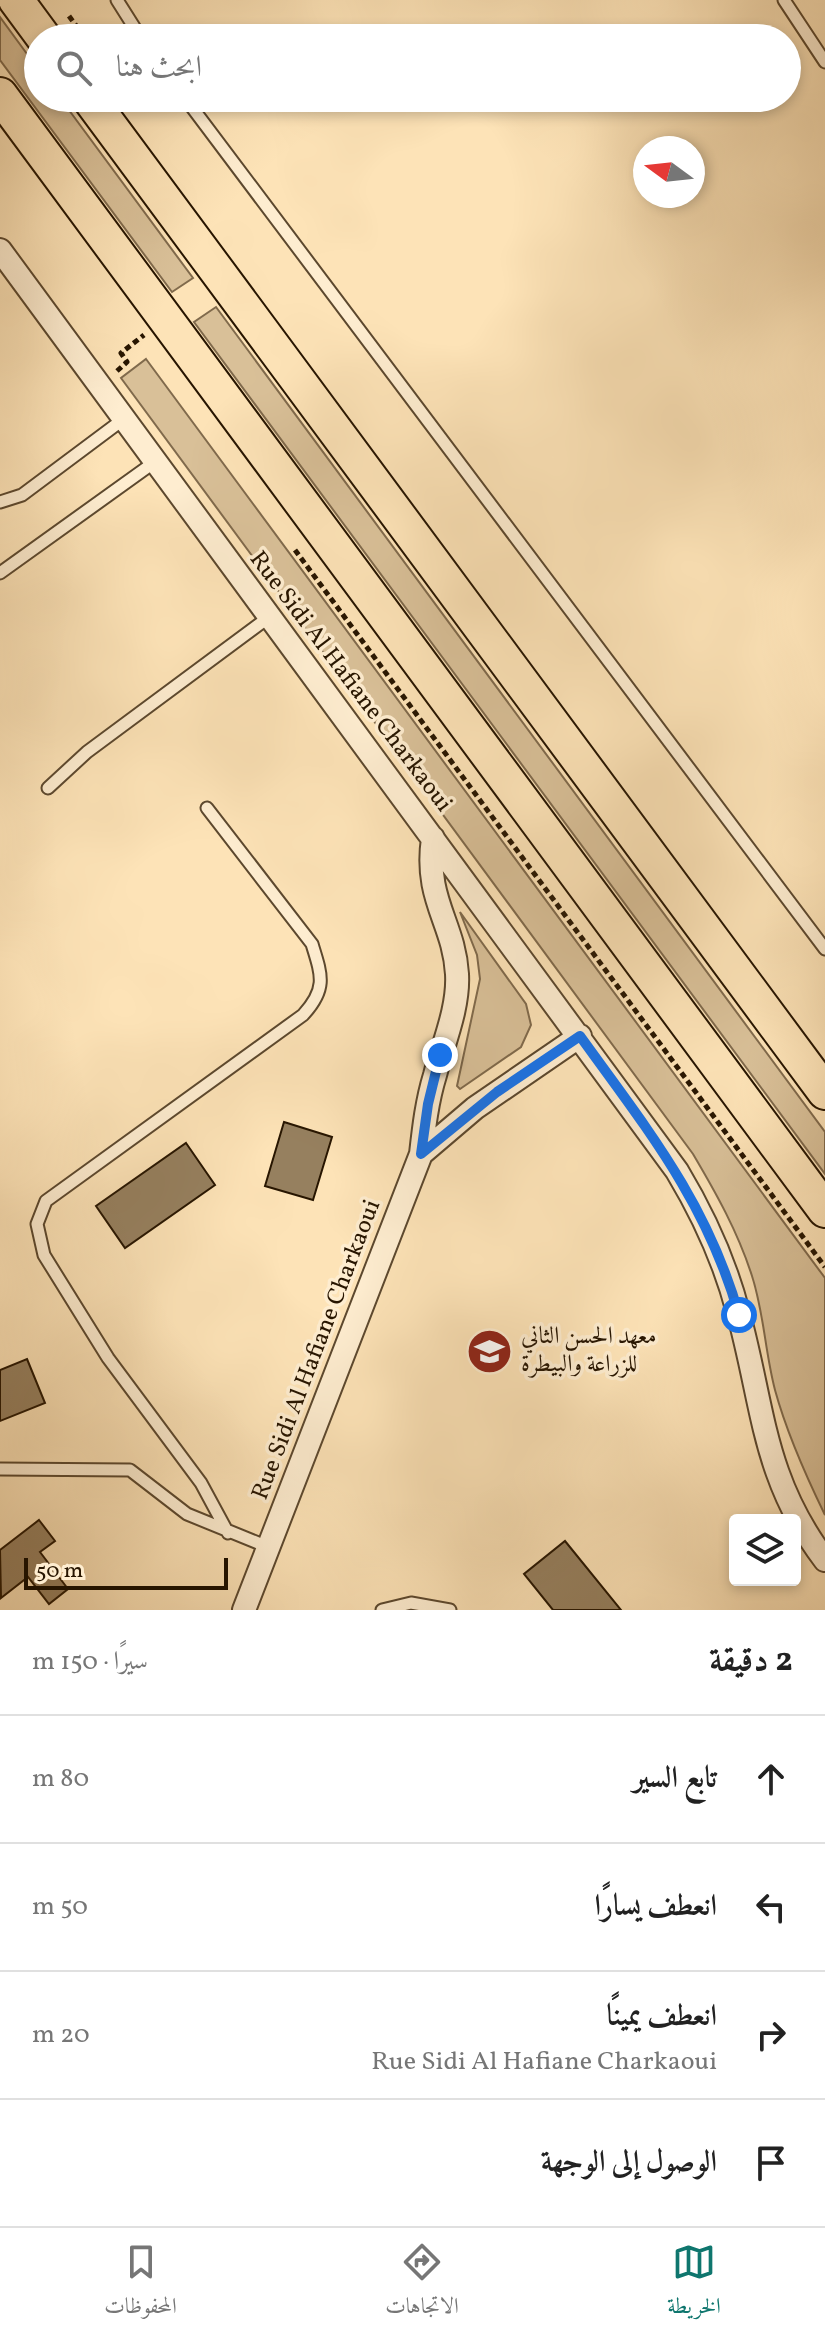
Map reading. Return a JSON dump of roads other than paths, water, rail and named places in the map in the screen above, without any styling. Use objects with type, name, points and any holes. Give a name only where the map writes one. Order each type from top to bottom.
[{"type":"main road","points":[[16,0],[34,24]]},
{"type":"main road","points":[[0,95],[825,1210]]},
{"type":"main road","points":[[99,112],[825,1092]]},
{"type":"street","name":"Rue Sidi Al Hafiane Charkaoui","points":[[0,250],[433,838],[430,858],[434,898],[455,956],[456,996],[428,1104],[421,1154],[244,1610]]},
{"type":"street","points":[[433,838],[677,1171],[708,1229],[739,1315],[766,1445],[800,1522],[825,1560]]},
{"type":"street","points":[[421,1154],[497,1092],[580,1036]]},
{"type":"lane","points":[[117,0],[132,24]]},
{"type":"lane","points":[[784,0],[800,24]]},
{"type":"lane","points":[[801,26],[825,62]]},
{"type":"lane","points":[[196,112],[825,949]]},
{"type":"lane","points":[[0,502],[22,495],[125,418]]},
{"type":"lane","points":[[0,573],[156,461]]},
{"type":"lane","points":[[48,788],[87,752],[269,617]]},
{"type":"lane","points":[[207,808],[312,944],[320,968],[321,988],[316,1001],[303,1015],[46,1201],[38,1214],[37,1238],[68,1298],[201,1483],[228,1533]]},
{"type":"lane","points":[[0,1469],[130,1470],[187,1514],[268,1547]]},
{"type":"lane","points":[[382,1610],[411,1603],[450,1610]]},
{"type":"place","name":"معهد الحسن الثاني للزراعة والبيطرة","points":[[490,1351]]}]
